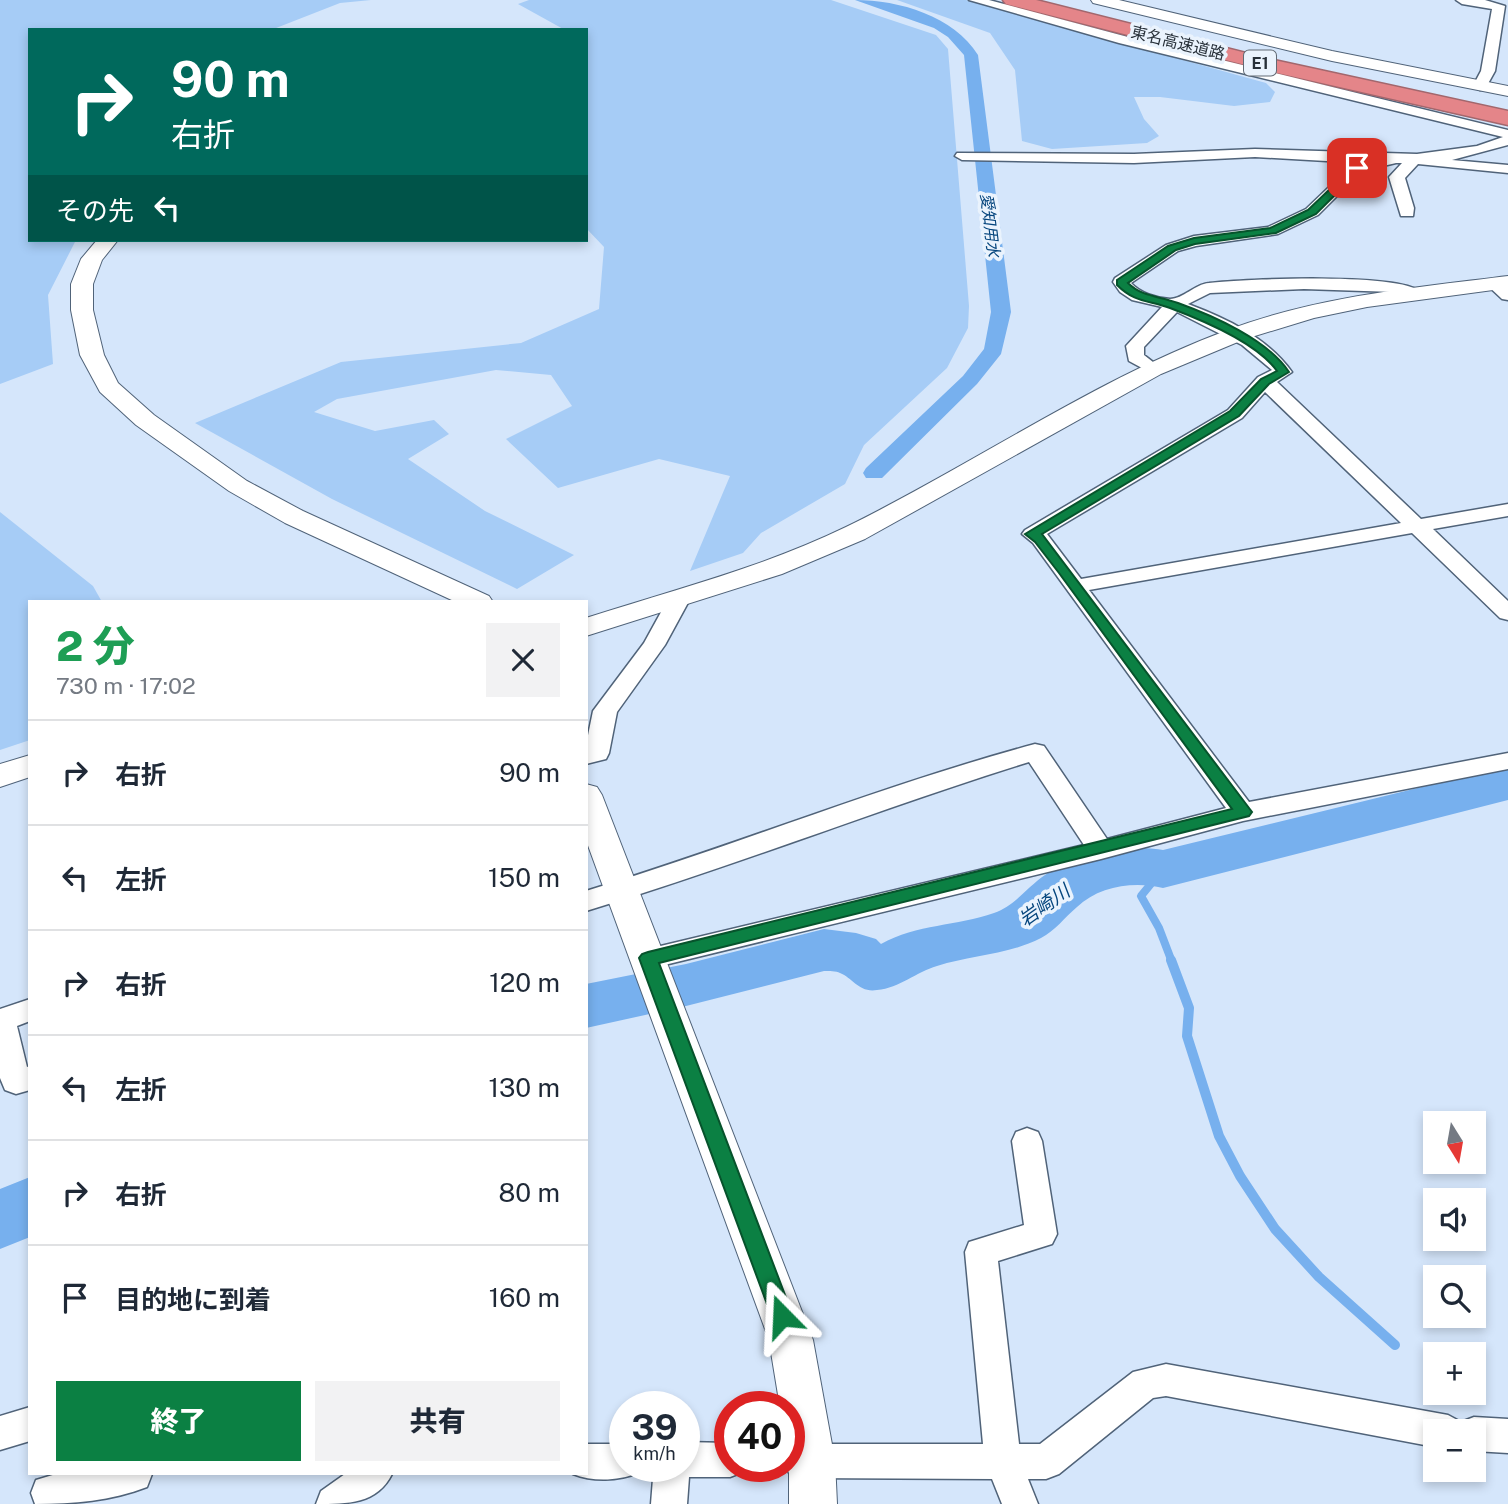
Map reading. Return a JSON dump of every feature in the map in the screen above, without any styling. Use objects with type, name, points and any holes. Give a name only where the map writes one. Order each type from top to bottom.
[{"type":"highway","name":"東名高速道路","points":[[1013,0],[1273,66],[1508,118]]},
{"type":"highway","name":"東名高速道路","points":[[1053,0],[1203,38],[1508,106]]},
{"type":"street","points":[[975,0],[1146,46],[1508,134]]},
{"type":"street","points":[[1099,0],[1332,56],[1508,91]]},
{"type":"street","points":[[1462,0],[1499,6],[1488,71],[1480,86]]},
{"type":"street","points":[[1243,812],[1076,586],[1040,539],[1032,534],[1234,414],[1265,381],[1283,372],[1279,365],[1249,340],[1174,305],[1134,295],[1121,282],[1172,248],[1194,241],[1272,231],[1312,212],[1357,168],[1391,160],[1465,152],[1508,140]]},
{"type":"street","points":[[962,156],[1081,159],[1298,153],[1391,160]]},
{"type":"street","points":[[1415,158],[1427,162],[1508,169]]},
{"type":"street","points":[[1407,213],[1397,177],[1415,158]]},
{"type":"street","points":[[106,242],[92,259],[82,284],[82,310],[92,355],[108,387],[145,420],[238,486],[294,517],[476,600]]},
{"type":"street","points":[[1153,369],[1135,357],[1133,351],[1174,305],[1207,288],[1395,286],[1414,293]]},
{"type":"street","points":[[588,626],[772,568],[855,533],[1153,369],[1237,334],[1309,312],[1414,293],[1503,287]]},
{"type":"street","points":[[1265,381],[1508,613]]},
{"type":"street","points":[[1076,586],[1508,510]]},
{"type":"street","points":[[588,755],[597,753],[606,711],[654,645],[679,599]]},
{"type":"street","points":[[588,900],[698,866],[924,786],[1035,752],[1101,849]]},
{"type":"street","points":[[649,962],[1243,812],[1508,761]]},
{"type":"street","points":[[0,776],[28,766]]},
{"type":"street","points":[[588,800],[791,1340],[795,1391]]},
{"type":"street","points":[[28,1011],[1,1020],[16,1082],[28,1079]]},
{"type":"street","points":[[1020,1504],[1003,1463],[981,1252],[1041,1234],[1027,1141]]},
{"type":"street","points":[[805,1461],[1046,1462],[1071,1439],[1145,1383],[1166,1380],[1423,1427]]},
{"type":"street","points":[[0,1433],[28,1425]]},
{"type":"street","points":[[1486,1435],[1508,1436]]},
{"type":"street","points":[[588,1462],[609,1461]]},
{"type":"street","points":[[49,1490],[129,1475]]},
{"type":"street","points":[[334,1504],[373,1475]]},
{"type":"street","points":[[805,1475],[813,1504]]},
{"type":"street","points":[[669,1504],[671,1482]]},
{"type":"shaded area","points":[[0,0],[371,0],[340,3],[276,28],[28,28],[28,242],[75,242],[48,295],[53,364],[0,384]]},
{"type":"shaded area","points":[[529,0],[831,0],[936,35],[948,49],[969,306],[968,328],[947,368],[864,445],[845,484],[761,533],[743,553],[690,571],[730,476],[659,459],[558,488],[506,439],[572,406],[551,375],[496,370],[337,399],[314,412],[375,431],[434,420],[449,434],[408,459],[485,511],[574,555],[517,589],[332,499],[195,423],[341,362],[521,343],[599,309],[604,247],[588,230],[588,28],[561,28],[518,4]]},
{"type":"shaded area","points":[[897,0],[966,0],[1266,83],[1275,92],[1270,102],[1234,106],[1160,97],[1134,97],[1144,119],[1159,136],[1147,143],[1052,149],[1022,141],[1015,70],[990,33]]},
{"type":"shaded area","points":[[0,512],[93,586],[101,600],[28,600],[28,741],[0,750]]},
{"type":"waterway","name":"愛知用水","points":[[862,0],[939,25],[964,43],[971,55],[1001,312],[994,350],[970,380],[874,473]]},
{"type":"waterway","name":"岩崎川","points":[[588,1006],[686,985],[824,950],[856,954],[874,970],[880,969],[911,953],[930,947],[995,934],[1020,925],[1063,888],[1091,875],[1129,867],[1163,869],[1508,783]]},
{"type":"waterway","name":"愛知用水","points":[[1163,869],[1141,896],[1159,928],[1172,962]]},
{"type":"waterway","points":[[1171,960],[1189,1008],[1187,1036],[1219,1136],[1240,1176],[1275,1229],[1319,1277],[1395,1345]]},
{"type":"waterway","name":"岩崎川","points":[[0,1221],[28,1205]]},
{"type":"waterway","points":[[0,1206],[12,1213]]},
{"type":"route","points":[[782,1316],[679,1047],[648,958],[1243,812],[1064,570],[1040,539],[1032,534],[1234,414],[1265,381],[1283,372],[1279,365],[1249,340],[1174,305],[1134,295],[1125,289],[1121,282],[1172,248],[1194,241],[1272,231],[1312,212],[1357,168]]}]
